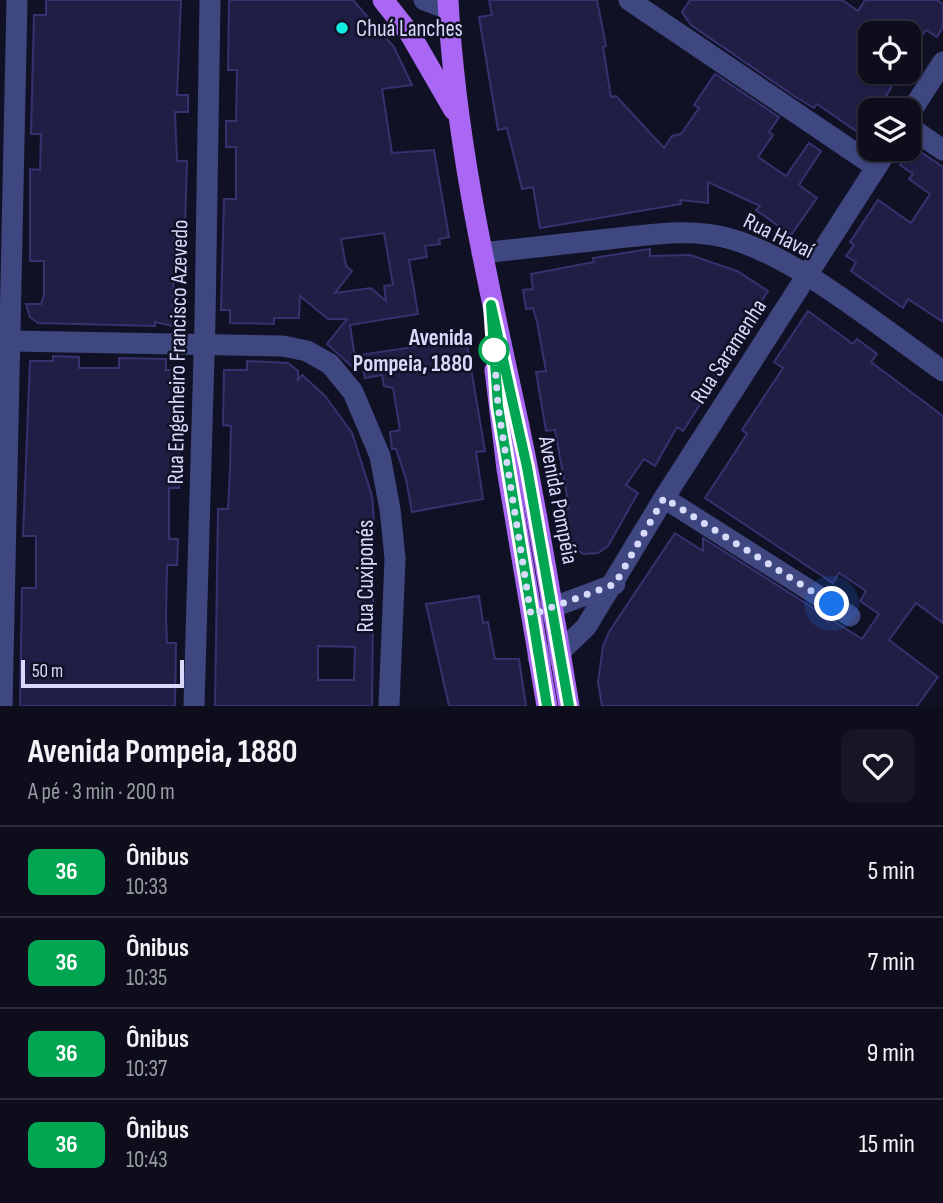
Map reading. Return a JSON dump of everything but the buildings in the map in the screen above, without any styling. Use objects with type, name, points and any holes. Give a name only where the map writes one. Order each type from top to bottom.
[{"type":"main road","points":[[383,0],[410,34],[457,116]]},
{"type":"main road","name":"Avenida Pompéia","points":[[448,5],[457,116],[491,305],[527,467],[569,706]]},
{"type":"main road","name":"Avenida Pompéia","points":[[491,305],[498,406],[547,706]]},
{"type":"street","points":[[2,706],[16,0]]},
{"type":"street","name":"Rua Engenheiro Francisco Azevedo","points":[[194,706],[210,0]]},
{"type":"street","points":[[424,0],[448,5]]},
{"type":"street","points":[[629,0],[876,167]]},
{"type":"street","points":[[920,98],[943,62]]},
{"type":"street","points":[[921,134],[943,150]]},
{"type":"street","name":"Rua Saramenha","points":[[538,658],[560,652],[586,627],[615,584],[664,498],[880,161]]},
{"type":"street","name":"Rua Havaí","points":[[482,253],[695,233],[731,239],[767,254],[807,276],[943,371]]},
{"type":"street","name":"Rua Cuxiponés","points":[[10,341],[283,346],[307,351],[330,364],[353,392],[380,456],[390,509],[395,558],[390,706]]},
{"type":"street","points":[[664,498],[850,616]]},
{"type":"street","points":[[531,615],[615,584]]},
{"type":"bus line","name":"36","points":[[547,706],[498,406],[491,305],[527,467],[569,706]]},
{"type":"place","name":"Chuá Lanches","points":[[342,28]]},
{"type":"place","name":"Avenida Pompeia, 1880","points":[[494,350]]},
{"type":"route","points":[[494,350],[498,406],[531,615],[567,604],[615,584],[664,498],[832,604]]}]
